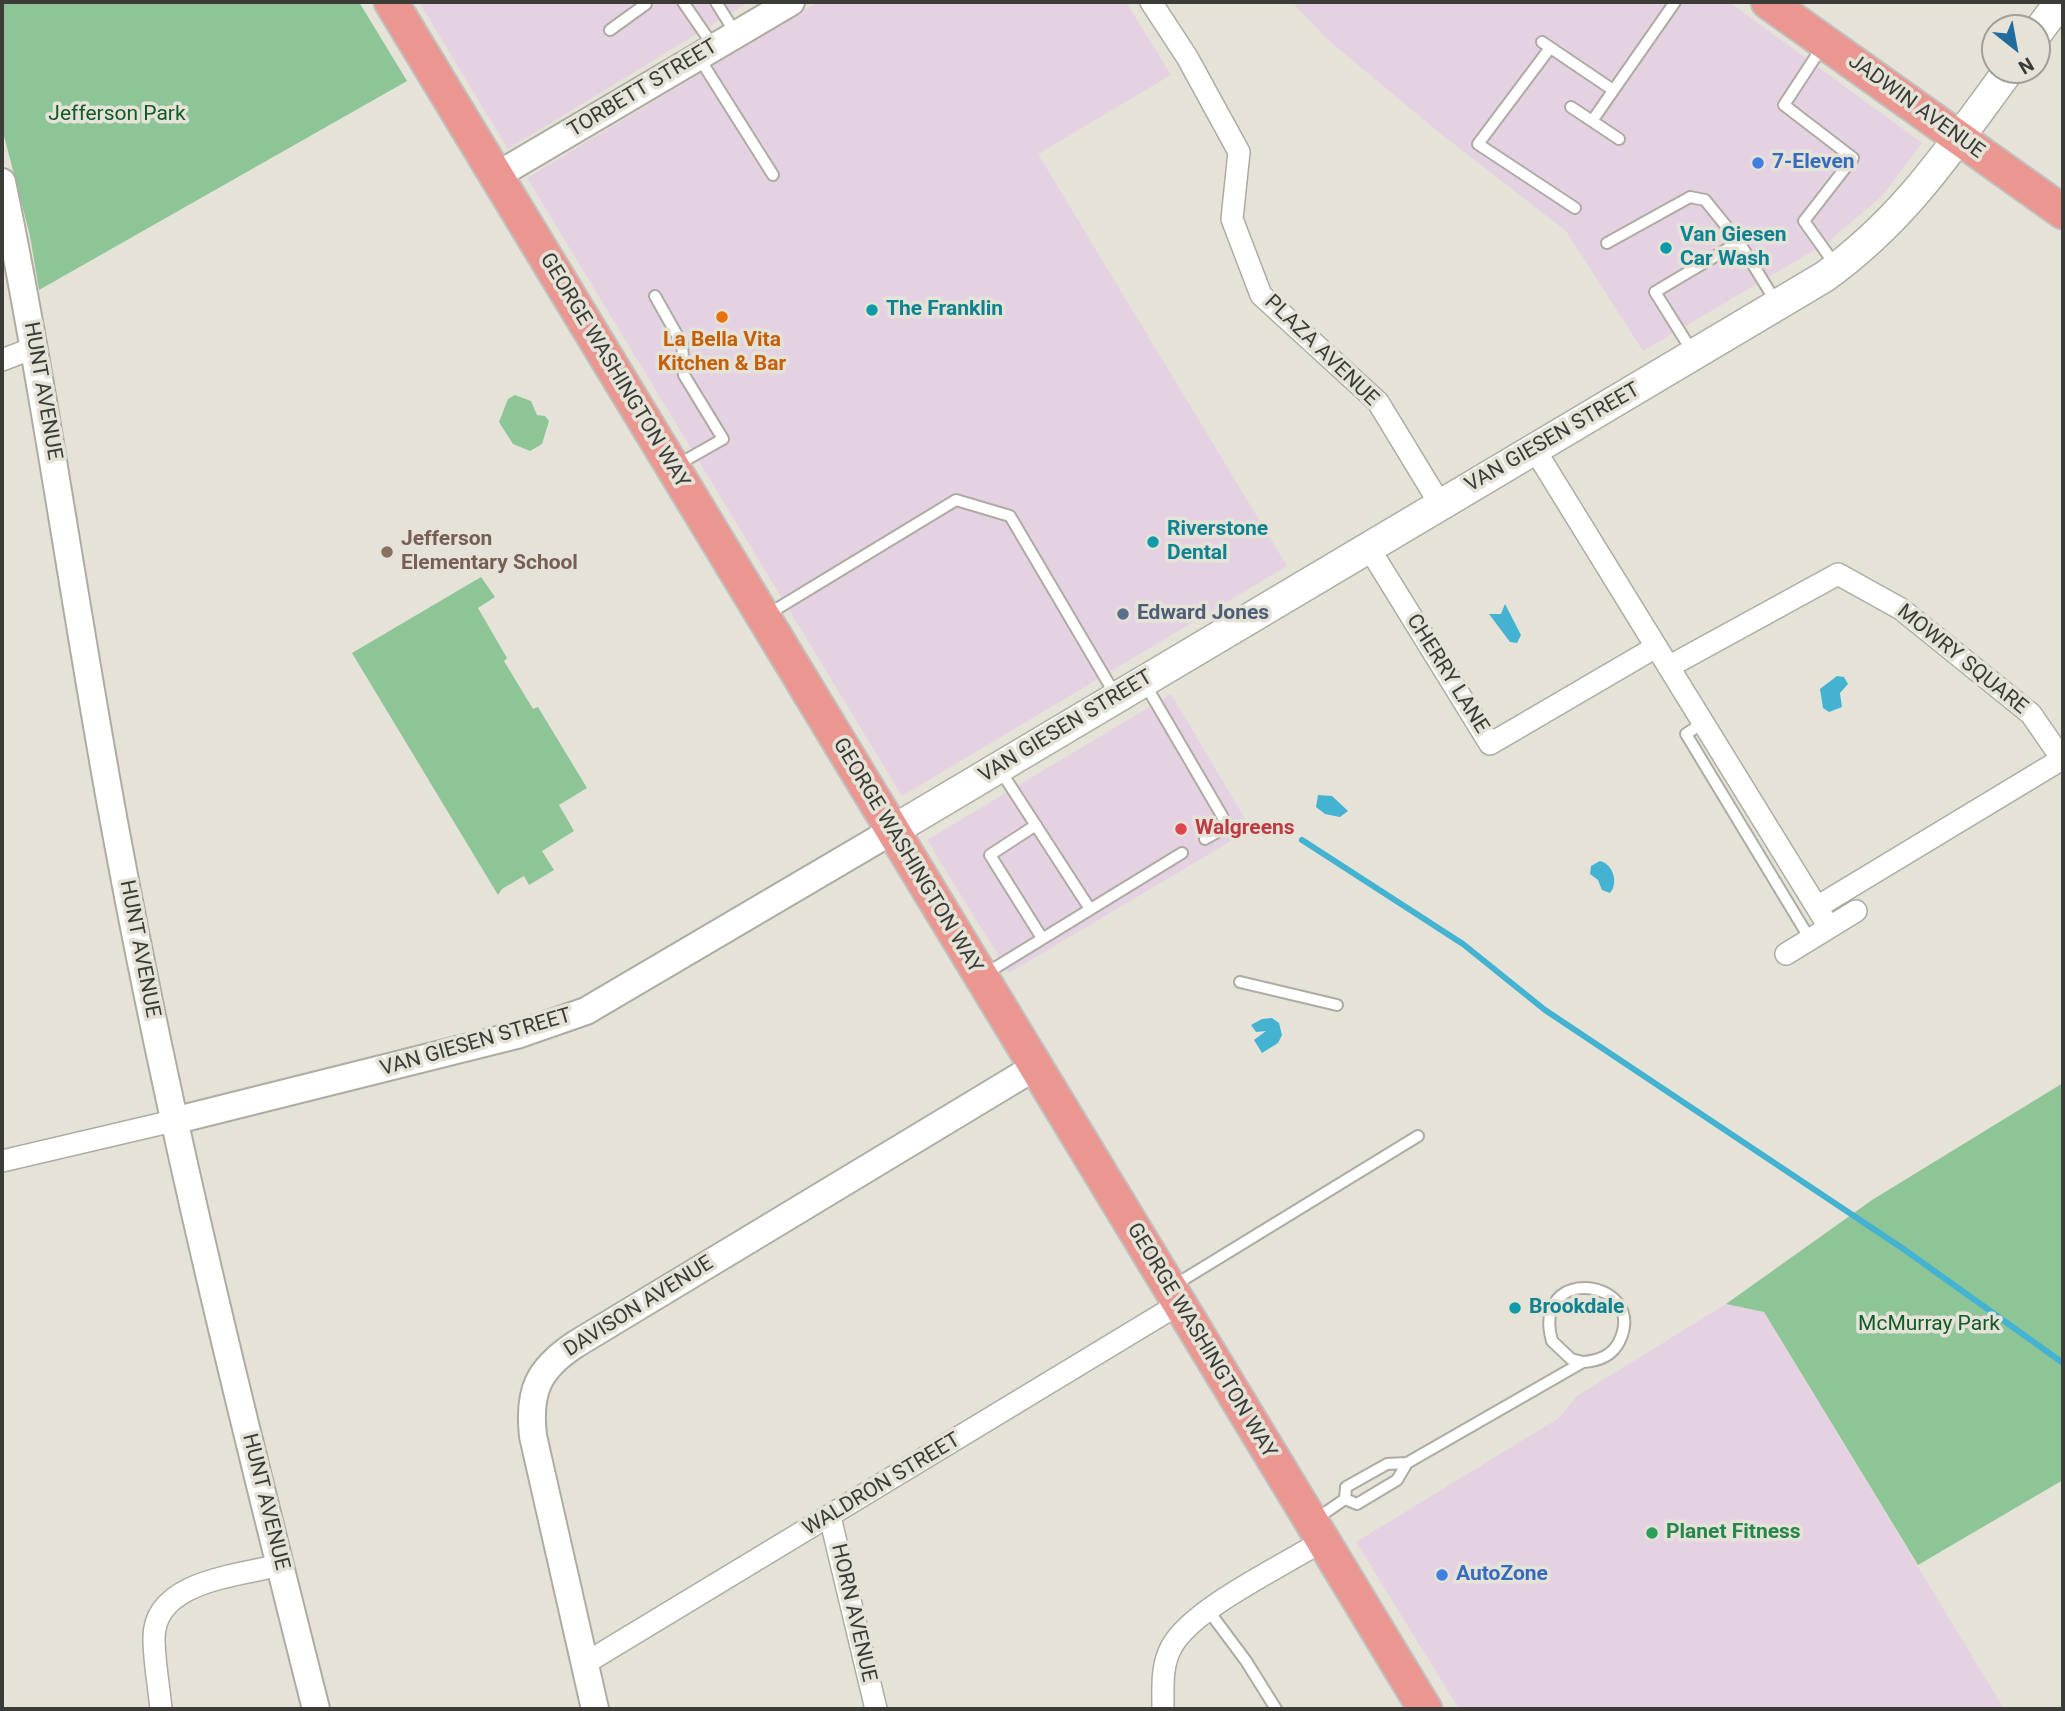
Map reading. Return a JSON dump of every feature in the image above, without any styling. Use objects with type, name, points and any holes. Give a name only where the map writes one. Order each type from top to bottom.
[{"type":"main road","name":"GEORGE WASHINGTON WAY","points":[[391,2],[1425,1709]]},
{"type":"main road","name":"JADWIN AVENUE","points":[[1768,2],[2063,212]]},
{"type":"main road","name":"VAN GIESEN STREET","points":[[891,831],[1837,268],[1902,211],[1999,84]]},
{"type":"street","name":"TORBETT STREET","points":[[496,176],[791,2]]},
{"type":"street","name":"PLAZA AVENUE","points":[[1151,2],[1187,57],[1239,152],[1233,219],[1261,295],[1377,402],[1440,504]]},
{"type":"street","name":"HUNT AVENUE","points":[[2,182],[36,347],[114,825],[173,1121],[316,1709]]},
{"type":"street","points":[[2,360],[36,347]]},
{"type":"street","points":[[1535,450],[1829,927]]},
{"type":"street","name":"CHERRY LANE","points":[[1368,548],[1490,744],[1656,647]]},
{"type":"street","name":"MOWRY SQUARE","points":[[1670,666],[1838,573],[1902,609],[2031,714],[2062,759],[1817,907]]},
{"type":"street","name":"VAN GIESEN STREET","points":[[2,1161],[517,1035],[586,1011],[891,831]]},
{"type":"street","points":[[1786,954],[1856,911]]},
{"type":"street","name":"DAVISON AVENUE","points":[[595,1709],[533,1436],[531,1402],[550,1364],[628,1312],[1035,1067]]},
{"type":"street","name":"WALDRON STREET","points":[[584,1664],[830,1517],[1174,1296]]},
{"type":"street","name":"HORN AVENUE","points":[[830,1517],[876,1709]]},
{"type":"street","points":[[1163,1709],[1163,1679],[1172,1645],[1188,1626],[1317,1532]]},
{"type":"street","points":[[161,1709],[154,1637],[162,1608],[171,1598],[188,1588],[280,1565]]},
{"type":"lane","points":[[683,2],[716,46],[774,175]]},
{"type":"lane","points":[[716,2],[716,46]]},
{"type":"lane","points":[[1592,121],[1675,2]]},
{"type":"lane","points":[[610,30],[646,4]]},
{"type":"lane","points":[[1826,42],[1784,106],[1853,158],[1804,221],[1837,268]]},
{"type":"lane","points":[[1575,208],[1478,144],[1546,45],[1612,90]]},
{"type":"lane","points":[[1571,107],[1619,139]]},
{"type":"lane","points":[[1607,243],[1690,197],[1705,200],[1739,242],[1777,304]]},
{"type":"lane","points":[[1694,354],[1655,292],[1739,242]]},
{"type":"lane","points":[[655,296],[681,344],[684,375],[723,439],[672,468]]},
{"type":"lane","points":[[763,617],[956,500],[1010,516],[1117,697]]},
{"type":"lane","points":[[1143,681],[1228,825],[1205,839]]},
{"type":"lane","points":[[1704,722],[1686,734],[1810,939]]},
{"type":"lane","points":[[998,768],[1090,909]]},
{"type":"lane","points":[[1739,822],[1757,810]]},
{"type":"lane","points":[[1036,825],[990,855],[1042,938]]},
{"type":"lane","points":[[980,977],[1182,853]]},
{"type":"lane","points":[[1240,982],[1337,1005]]},
{"type":"lane","points":[[1174,1296],[1418,1136]]},
{"type":"lane","points":[[1317,1532],[1345,1499],[1346,1487],[1387,1464],[1407,1463],[1583,1362],[1608,1355],[1617,1346],[1624,1324],[1616,1301],[1597,1288],[1585,1287],[1563,1295],[1555,1304],[1549,1328],[1552,1341],[1560,1352],[1583,1362]]},
{"type":"lane","points":[[1345,1499],[1357,1504],[1397,1480],[1407,1463]]},
{"type":"lane","points":[[1208,1611],[1246,1661],[1276,1709]]},
{"type":"shaded area","points":[[419,2],[749,2],[508,149]]},
{"type":"shaded area","points":[[818,2],[1126,2],[1171,75],[1038,154],[1287,566],[902,796],[527,178]]},
{"type":"shaded area","points":[[1292,2],[1729,2],[1922,143],[1882,196],[1828,242],[1643,351],[1566,231],[1441,134],[1327,39]]},
{"type":"shaded area","points":[[1171,694],[1251,829],[1009,973],[927,840]]},
{"type":"shaded area","points":[[1726,1304],[1764,1312],[2004,1709],[1459,1709],[1356,1542],[1559,1418],[1577,1396]]},
{"type":"green space","name":"Jefferson Park","points":[[2,2],[359,2],[407,81],[39,290],[30,236],[2,128]]},
{"type":"green space","points":[[515,395],[531,401],[537,415],[545,416],[549,421],[542,444],[530,451],[513,444],[499,422],[508,399]]},
{"type":"green space","points":[[481,577],[495,597],[478,608],[507,658],[504,661],[533,709],[538,707],[587,788],[559,805],[574,831],[542,851],[554,870],[529,885],[524,876],[502,889],[498,895],[352,653]]},
{"type":"green space","name":"McMurray Park","points":[[2063,1083],[2063,1480],[1918,1565],[1764,1312],[1726,1304],[1872,1200]]},
{"type":"water","points":[[1505,604],[1521,635],[1517,643],[1510,642],[1489,614],[1501,614]]},
{"type":"water","points":[[1837,676],[1844,677],[1848,684],[1840,693],[1842,707],[1829,712],[1823,708],[1820,689]]},
{"type":"water","points":[[1318,795],[1332,796],[1348,811],[1340,817],[1325,814],[1316,807]]},
{"type":"water","points":[[1600,861],[1608,866],[1613,874],[1614,884],[1610,893],[1602,890],[1598,880],[1590,874],[1591,866]]},
{"type":"water","points":[[1272,1018],[1279,1023],[1282,1035],[1278,1043],[1262,1053],[1254,1040],[1266,1031],[1256,1032],[1251,1025],[1262,1019]]},
{"type":"waterway","points":[[1302,840],[1463,944],[1545,1010],[1902,1248],[2063,1363]]},
{"type":"place","name":"7-Eleven","points":[[1758,163]]},
{"type":"place","name":"Van Giesen Car Wash","points":[[1666,248]]},
{"type":"place","name":"The Franklin","points":[[872,310]]},
{"type":"place","name":"La Bella Vita Kitchen & Bar","points":[[722,317]]},
{"type":"place","name":"Riverstone Dental","points":[[1153,542]]},
{"type":"place","name":"Jefferson Elementary School","points":[[387,552]]},
{"type":"place","name":"Edward Jones","points":[[1123,614]]},
{"type":"place","name":"Walgreens","points":[[1181,829]]},
{"type":"place","name":"Brookdale","points":[[1515,1308]]},
{"type":"place","name":"Planet Fitness","points":[[1652,1533]]},
{"type":"place","name":"AutoZone","points":[[1442,1575]]}]
